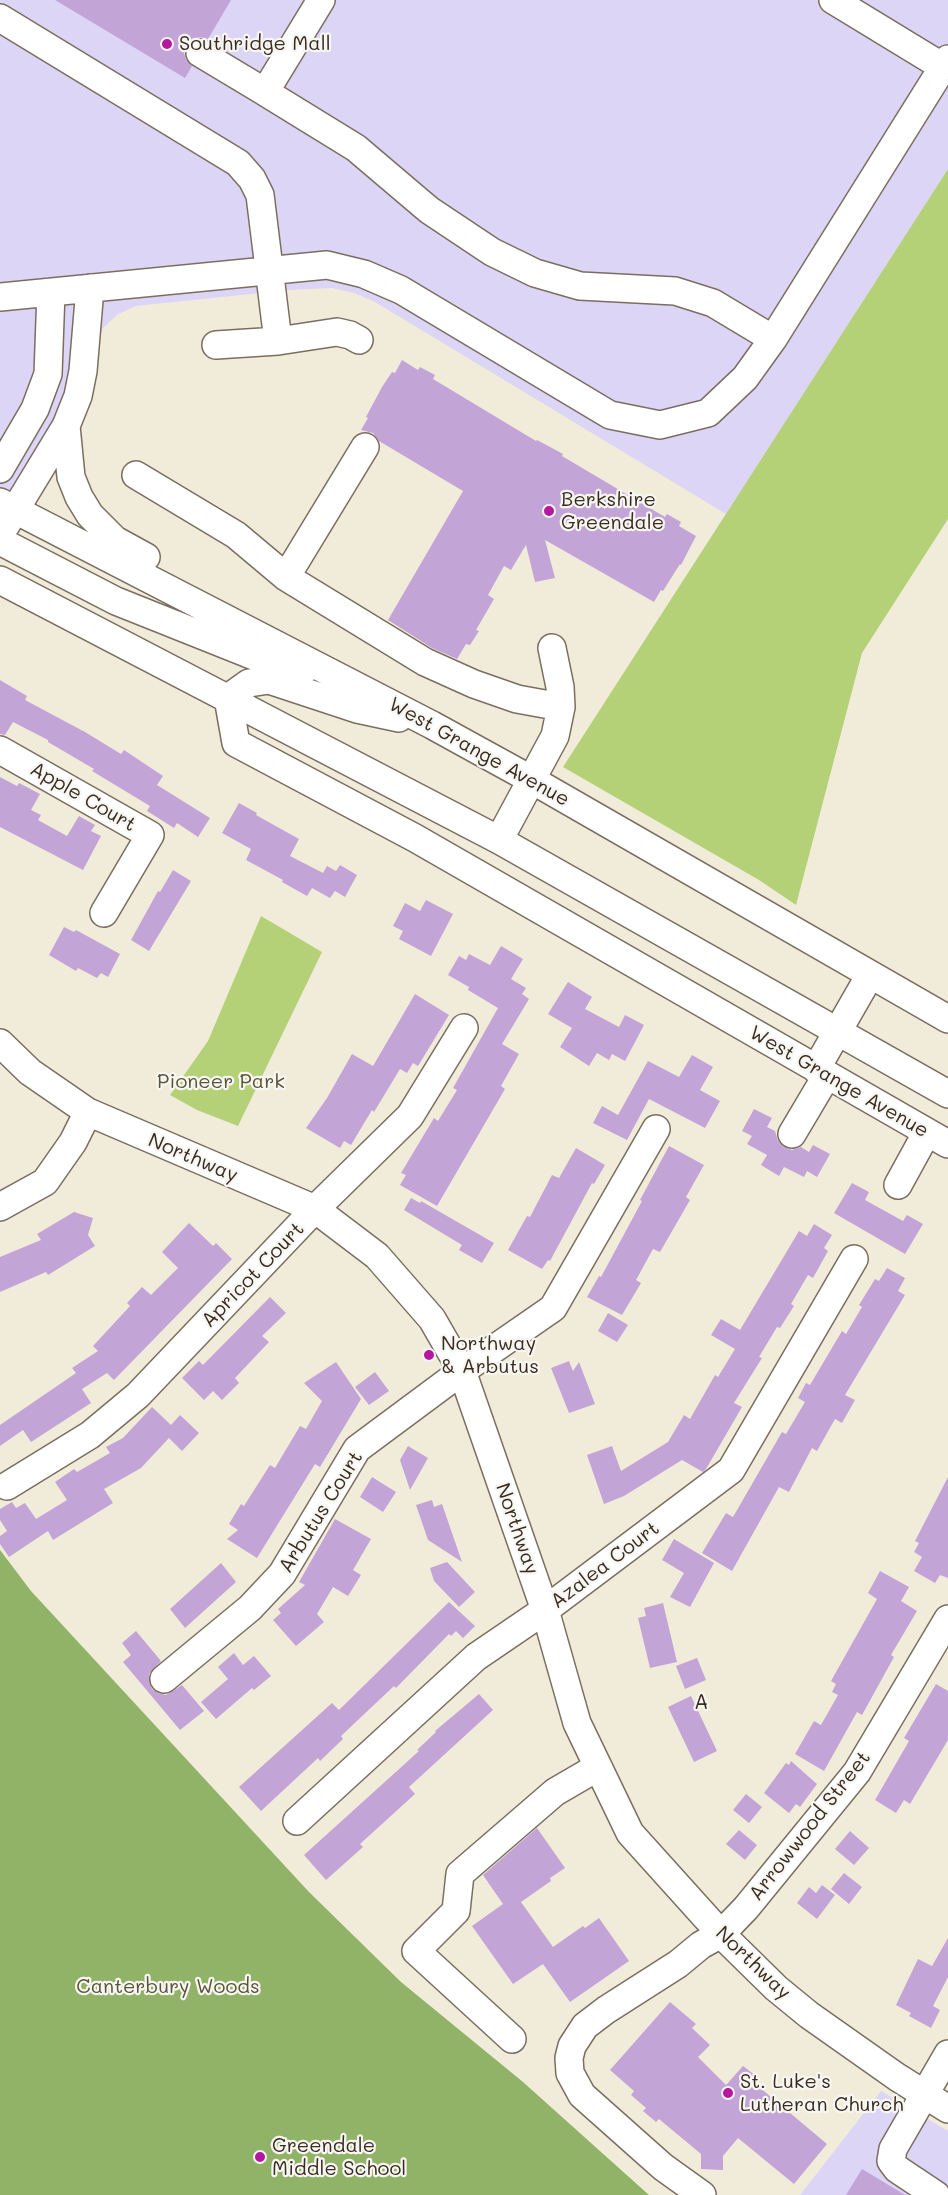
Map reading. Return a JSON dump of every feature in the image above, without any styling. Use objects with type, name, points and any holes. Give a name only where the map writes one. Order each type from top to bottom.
[{"type":"street","points":[[265,92],[321,0]]},
{"type":"street","points":[[0,297],[327,265],[364,274],[401,290],[610,416],[660,425],[708,413],[745,378],[772,339],[946,63],[833,0]]},
{"type":"street","points":[[0,18],[238,163],[252,179],[260,195],[278,340]]},
{"type":"street","points":[[200,53],[356,148],[429,210],[483,246],[535,273],[580,286],[675,291],[713,303],[772,339]]},
{"type":"street","points":[[0,534],[5,510],[66,426],[78,396],[83,371],[90,288]]},
{"type":"street","points":[[0,469],[35,410],[48,374],[51,292]]},
{"type":"street","points":[[216,345],[337,332],[359,340]]},
{"type":"street","points":[[66,426],[71,477],[78,497],[90,515],[115,540],[256,613],[361,688]]},
{"type":"street","points":[[286,577],[365,447]]},
{"type":"street","points":[[136,475],[236,535],[286,577],[425,662],[474,684],[517,699],[561,707]]},
{"type":"street","name":"West Grange Avenue","points":[[5,510],[432,725],[532,780],[948,1020]]},
{"type":"street","points":[[0,541],[116,601],[269,662],[361,688]]},
{"type":"street","points":[[0,580],[499,840],[948,1094]]},
{"type":"street","points":[[499,840],[555,736],[561,707],[560,687],[552,648]]},
{"type":"street","points":[[228,698],[249,683],[269,680],[357,708],[432,725]]},
{"type":"street","name":"West Grange Avenue","points":[[228,698],[236,743],[415,838],[938,1138]]},
{"type":"street","name":"Apple Court","points":[[0,750],[150,835],[104,913]]},
{"type":"street","points":[[792,1134],[837,1031],[870,975]]},
{"type":"street","name":"Apricot Court","points":[[7,1486],[90,1435],[138,1395],[315,1209],[410,1116],[464,1028]]},
{"type":"street","name":"Northway","points":[[0,1043],[30,1072],[88,1112],[315,1209],[378,1257],[432,1319],[462,1371],[545,1610],[577,1723],[630,1833],[721,1934],[776,1988],[808,2015],[948,2109]]},
{"type":"street","points":[[0,1207],[45,1182],[73,1142],[88,1112]]},
{"type":"street","name":"Arbutus Court","points":[[164,1679],[250,1608],[282,1575],[357,1449],[462,1371],[553,1308],[656,1129]]},
{"type":"street","points":[[898,1185],[938,1138]]},
{"type":"street","name":"Azalea Court","points":[[297,1821],[476,1657],[545,1610],[731,1470],[854,1259]]},
{"type":"street","name":"Arrowwood Street","points":[[702,2195],[663,2167],[582,2095],[570,2073],[569,2058],[572,2046],[585,2026],[606,2010],[678,1965],[701,1945],[721,1934],[746,1908],[857,1772],[948,1619]]},
{"type":"street","points":[[512,2039],[416,1951],[456,1911],[460,1874],[555,1792],[598,1767]]},
{"type":"street","points":[[936,2195],[897,2169],[891,2161],[893,2149],[948,2054]]},
{"type":"shaded area","points":[[0,0],[948,0],[948,169],[726,514],[375,302],[354,293],[332,288],[289,290],[136,306],[118,314],[103,328],[30,505],[0,489]]},
{"type":"shaded area","points":[[881,2091],[948,2131],[948,2195],[800,2195]]},
{"type":"green space","points":[[948,169],[948,519],[862,653],[796,905],[759,880],[563,767]]},
{"type":"green space","name":"Pioneer Park","points":[[261,916],[322,952],[238,1126],[197,1110],[170,1095],[208,1041]]},
{"type":"green space","name":"Canterbury Woods","points":[[0,1550],[31,1591],[309,1892],[401,1982],[523,2082],[649,2195],[0,2195]]},
{"type":"building","name":"Southridge Mall","points":[[55,0],[231,0],[208,39],[200,37],[187,44],[184,53],[186,60],[192,66],[185,78]]},
{"type":"building","name":"Berkshire Greendale","points":[[402,360],[418,370],[420,367],[435,375],[433,379],[536,441],[563,454],[562,456],[665,517],[667,514],[681,522],[679,526],[696,536],[681,565],[654,602],[545,540],[555,578],[535,582],[526,545],[511,570],[504,566],[488,595],[494,599],[476,630],[479,631],[470,645],[466,644],[457,659],[432,648],[388,620],[463,491],[379,441],[373,433],[361,430],[382,387],[392,372],[395,373]]},
{"type":"building","points":[[0,680],[27,696],[25,700],[121,754],[124,750],[163,776],[157,785],[210,818],[198,837],[177,823],[174,828],[147,811],[150,806],[92,771],[94,769],[48,740],[13,722],[5,735],[0,734]]},
{"type":"building","points":[[0,777],[17,786],[19,783],[40,794],[31,810],[41,815],[38,820],[67,836],[79,816],[95,825],[91,831],[101,836],[83,870],[0,827]]},
{"type":"building","points":[[239,803],[299,839],[290,856],[323,873],[327,866],[336,871],[340,865],[357,875],[345,897],[335,891],[330,898],[312,888],[307,896],[246,860],[251,849],[222,833]]},
{"type":"building","points":[[173,870],[191,881],[149,951],[131,940],[158,891],[160,892]]},
{"type":"building","points":[[426,900],[453,914],[431,956],[399,939],[403,931],[393,926],[405,903],[420,911]]},
{"type":"building","points":[[64,927],[74,932],[76,930],[120,954],[108,977],[101,973],[97,978],[78,968],[76,971],[49,955]]},
{"type":"building","points":[[501,946],[523,959],[511,979],[526,988],[522,994],[529,999],[502,1044],[519,1054],[501,1086],[505,1089],[437,1206],[400,1185],[406,1175],[401,1173],[434,1118],[438,1121],[457,1090],[453,1088],[498,1008],[448,975],[459,956],[466,960],[469,954],[490,965]]},
{"type":"building","points":[[568,982],[592,997],[585,1009],[619,1027],[625,1015],[644,1025],[625,1061],[612,1054],[609,1060],[597,1053],[589,1066],[560,1047],[572,1028],[548,1014]]},
{"type":"building","points":[[415,994],[449,1015],[418,1066],[413,1063],[407,1073],[400,1069],[351,1145],[344,1141],[340,1148],[306,1128],[327,1098],[352,1054],[373,1066]]},
{"type":"building","points":[[692,1055],[713,1067],[700,1090],[720,1101],[705,1128],[649,1099],[627,1140],[593,1123],[602,1106],[618,1115],[648,1061],[679,1077]]},
{"type":"building","points":[[754,1109],[772,1118],[767,1127],[775,1131],[778,1141],[784,1147],[792,1150],[801,1147],[809,1152],[813,1145],[830,1154],[817,1177],[807,1171],[804,1177],[784,1167],[779,1176],[761,1165],[767,1155],[747,1144],[752,1136],[742,1131]]},
{"type":"building","points":[[669,1146],[704,1165],[686,1197],[690,1200],[660,1252],[653,1249],[636,1280],[641,1283],[622,1315],[587,1297],[599,1276],[601,1277]]},
{"type":"building","points":[[576,1148],[605,1165],[594,1184],[592,1183],[550,1261],[548,1260],[542,1269],[508,1250],[527,1216],[530,1217],[552,1175],[559,1178]]},
{"type":"building","points":[[852,1183],[869,1192],[865,1200],[903,1221],[907,1215],[923,1224],[905,1254],[834,1213]]},
{"type":"building","points":[[411,1198],[420,1203],[421,1201],[494,1243],[482,1263],[459,1250],[462,1245],[404,1210]]},
{"type":"building","points":[[74,1212],[93,1218],[88,1235],[95,1246],[48,1275],[46,1272],[0,1292],[0,1257],[41,1240],[37,1234]]},
{"type":"building","points":[[189,1223],[213,1246],[216,1243],[232,1259],[114,1380],[107,1373],[82,1389],[91,1403],[31,1442],[23,1430],[0,1446],[0,1425],[76,1373],[72,1368],[98,1351],[93,1346],[130,1306],[127,1303],[142,1287],[151,1295],[178,1268],[162,1252]]},
{"type":"building","points":[[814,1224],[832,1235],[824,1248],[828,1251],[813,1278],[808,1275],[791,1304],[794,1306],[780,1328],[777,1327],[759,1357],[762,1358],[734,1403],[742,1407],[706,1469],[703,1472],[682,1460],[624,1496],[604,1504],[587,1455],[612,1446],[621,1471],[668,1442],[684,1415],[690,1419],[715,1375],[718,1377],[735,1349],[711,1335],[721,1319],[740,1330],[799,1231],[807,1236]]},
{"type":"building","points":[[887,1268],[905,1278],[898,1291],[905,1295],[845,1395],[855,1400],[842,1423],[835,1419],[817,1451],[812,1448],[789,1492],[779,1487],[732,1571],[702,1553],[726,1513],[733,1517],[782,1432],[786,1434],[805,1402],[798,1398],[806,1383],[810,1385],[842,1331],[846,1334],[862,1307],[859,1305],[875,1279],[879,1281]]},
{"type":"building","points":[[270,1297],[286,1313],[262,1336],[269,1342],[235,1378],[239,1383],[222,1400],[213,1391],[204,1400],[182,1378],[199,1361],[203,1365]]},
{"type":"building","points":[[608,1313],[628,1325],[617,1342],[598,1331]]},
{"type":"building","points":[[569,1361],[573,1371],[579,1362],[595,1404],[569,1413],[551,1368]]},
{"type":"building","points":[[336,1362],[361,1399],[320,1467],[315,1464],[257,1558],[227,1539],[238,1530],[229,1524],[241,1504],[244,1506],[270,1465],[275,1468],[300,1426],[306,1429],[322,1401],[304,1383]]},
{"type":"building","points":[[375,1372],[389,1391],[369,1405],[355,1387]]},
{"type":"building","points":[[152,1407],[171,1425],[180,1415],[199,1433],[182,1451],[169,1438],[141,1468],[104,1489],[113,1503],[53,1540],[48,1531],[9,1557],[0,1544],[0,1536],[7,1531],[0,1520],[0,1509],[12,1502],[16,1508],[25,1503],[36,1519],[67,1500],[55,1482],[74,1469],[77,1472],[110,1453],[106,1447],[123,1438]]},
{"type":"building","points":[[408,1446],[428,1458],[410,1490],[400,1460]]},
{"type":"building","points":[[372,1477],[396,1492],[383,1512],[360,1497]]},
{"type":"building","points":[[948,1477],[948,1578],[940,1575],[935,1583],[914,1571],[922,1557],[914,1552],[919,1543],[915,1541]]},
{"type":"building","points":[[432,1500],[434,1507],[442,1504],[462,1562],[428,1540],[416,1505]]},
{"type":"building","points":[[335,1519],[371,1539],[353,1570],[361,1575],[348,1596],[333,1587],[317,1614],[324,1622],[296,1646],[273,1620],[281,1613],[278,1609],[305,1585],[299,1582]]},
{"type":"building","points":[[674,1539],[714,1563],[690,1607],[670,1597],[684,1573],[662,1560]]},
{"type":"building","points":[[447,1562],[475,1592],[459,1607],[434,1581],[430,1568]]},
{"type":"building","points":[[221,1563],[236,1582],[185,1628],[170,1609]]},
{"type":"building","points":[[880,1571],[909,1587],[901,1601],[917,1611],[891,1655],[894,1657],[862,1715],[857,1712],[824,1771],[795,1754],[814,1721],[821,1725],[838,1695],[832,1692],[836,1684],[831,1681],[877,1599],[868,1593]]},
{"type":"building","points":[[449,1602],[475,1626],[463,1638],[456,1631],[451,1636],[449,1634],[396,1688],[394,1686],[341,1736],[343,1739],[320,1761],[318,1758],[261,1811],[239,1787],[332,1703],[339,1710]]},
{"type":"building","points":[[663,1603],[677,1662],[650,1668],[638,1618],[646,1616],[644,1608]]},
{"type":"building","points":[[136,1631],[161,1661],[149,1674],[152,1689],[166,1695],[182,1685],[204,1711],[180,1730],[123,1662],[131,1655],[122,1643]]},
{"type":"building","points":[[234,1653],[243,1665],[254,1656],[271,1676],[254,1690],[252,1688],[216,1719],[201,1702],[228,1679],[218,1667]]},
{"type":"building","points":[[697,1658],[706,1680],[685,1689],[676,1666]]},
{"type":"building","points":[[936,1684],[948,1691],[948,1740],[910,1804],[904,1800],[896,1813],[875,1800],[909,1741],[904,1738]]},
{"type":"building","points":[[479,1694],[493,1710],[409,1787],[415,1794],[360,1844],[363,1847],[326,1880],[304,1855],[419,1751],[417,1750],[435,1731]]},
{"type":"building","points":[[691,1696],[717,1751],[694,1762],[668,1707]]},
{"type":"building","points":[[791,1761],[817,1784],[800,1807],[796,1804],[789,1813],[764,1793],[786,1763],[789,1765]]},
{"type":"building","points":[[746,1794],[762,1807],[749,1823],[733,1810]]},
{"type":"building","points":[[537,1828],[565,1868],[521,1902],[553,1947],[599,1918],[629,1961],[570,2002],[543,1964],[513,1984],[472,1926],[503,1904],[483,1875]]},
{"type":"building","points":[[739,1830],[757,1845],[745,1860],[726,1844]]},
{"type":"building","points":[[850,1831],[869,1848],[854,1865],[835,1849]]},
{"type":"building","points":[[844,1873],[862,1887],[849,1904],[831,1889]]},
{"type":"building","points":[[822,1885],[835,1895],[817,1919],[797,1903],[809,1887],[816,1893]]},
{"type":"building","points":[[948,1938],[948,1977],[933,2006],[940,2010],[931,2028],[909,2016],[911,2013],[896,2005],[918,1959],[932,1966]]},
{"type":"building","name":"St. Luke's Lutheran Church","points":[[670,2002],[696,2024],[692,2028],[710,2045],[698,2057],[726,2085],[743,2066],[756,2076],[752,2081],[827,2144],[794,2184],[738,2138],[723,2156],[723,2170],[701,2169],[701,2154],[659,2119],[656,2122],[643,2111],[646,2108],[631,2095],[634,2091],[610,2070]]},
{"type":"building","points":[[862,2169],[905,2195],[846,2195]]},
{"type":"place","name":"Southridge Mall","points":[[167,44]]},
{"type":"place","name":"Berkshire Greendale","points":[[549,511]]},
{"type":"place","name":"Northway & Arbutus","points":[[429,1355]]},
{"type":"place","name":"St. Luke's Lutheran Church","points":[[728,2093]]},
{"type":"place","name":"Greendale Middle School","points":[[260,2157]]},
{"type":"district","name":"A","points":[[702,1703]]}]
